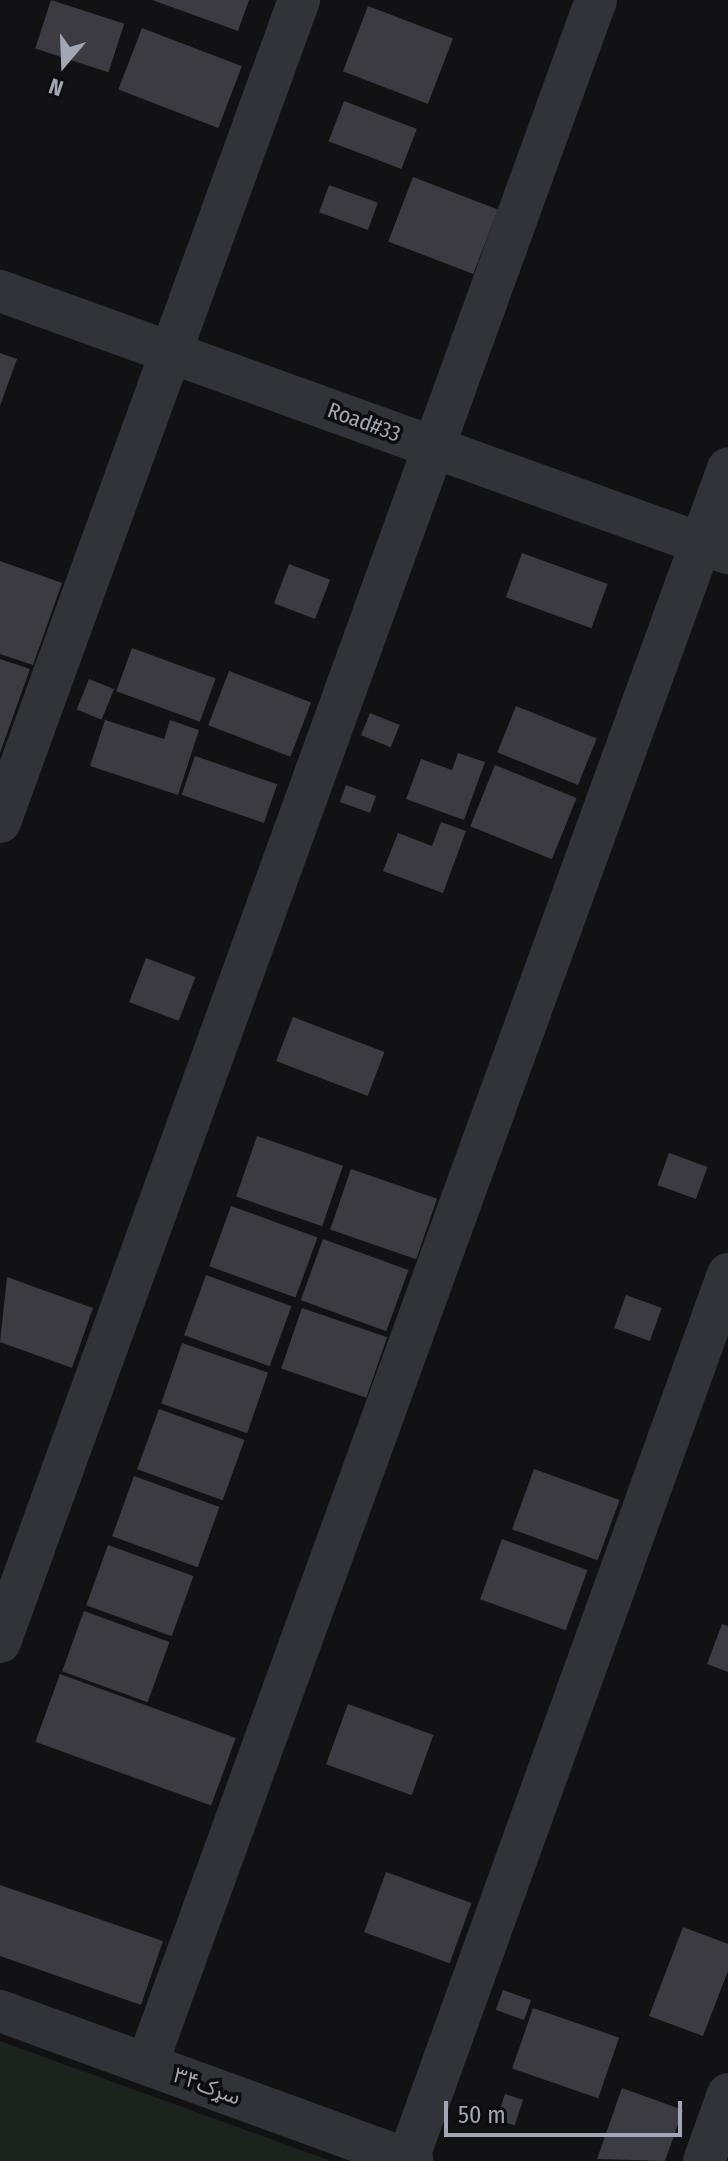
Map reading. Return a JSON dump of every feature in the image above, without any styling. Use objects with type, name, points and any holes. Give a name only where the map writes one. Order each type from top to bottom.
[{"type":"street","points":[[0,822],[299,0]]},
{"type":"street","points":[[0,1642],[596,0]]},
{"type":"street","name":"Road#33","points":[[0,291],[715,548]]},
{"type":"street","points":[[147,2064],[715,548],[728,469]]},
{"type":"street","points":[[411,2160],[728,1274]]},
{"type":"street","name":"۳۴سړک","points":[[0,2011],[411,2160]]},
{"type":"street","points":[[704,2161],[728,2094]]},
{"type":"shaded area","points":[[0,2041],[331,2161],[0,2161]]},
{"type":"building","points":[[51,0],[124,24],[108,72],[35,49]]},
{"type":"building","points":[[152,0],[249,0],[238,31]]},
{"type":"building","points":[[368,6],[453,39],[428,104],[343,71]]},
{"type":"building","points":[[142,28],[242,66],[218,128],[118,90]]},
{"type":"building","points":[[344,101],[417,129],[401,169],[329,141]]},
{"type":"building","points":[[413,177],[498,210],[473,274],[388,241]]},
{"type":"building","points":[[329,185],[378,203],[368,230],[319,212]]},
{"type":"building","points":[[0,353],[17,359],[0,406]]},
{"type":"building","points":[[522,553],[608,584],[591,628],[506,597]]},
{"type":"building","points":[[0,561],[62,583],[33,665],[0,654]]},
{"type":"building","points":[[289,564],[330,580],[315,619],[274,603]]},
{"type":"building","points":[[132,648],[216,678],[200,722],[116,691]]},
{"type":"building","points":[[0,659],[30,669],[0,753]]},
{"type":"building","points":[[229,671],[311,703],[290,757],[208,725]]},
{"type":"building","points":[[89,679],[114,689],[102,720],[77,710]]},
{"type":"building","points":[[516,706],[597,739],[578,785],[497,752]]},
{"type":"building","points":[[370,713],[400,725],[391,747],[361,735]]},
{"type":"building","points":[[105,720],[164,739],[170,720],[199,730],[178,795],[90,766]]},
{"type":"building","points":[[458,753],[485,762],[464,820],[406,799],[421,759],[452,770]]},
{"type":"building","points":[[195,756],[277,784],[264,823],[182,795]]},
{"type":"building","points":[[495,765],[577,798],[552,859],[470,826]]},
{"type":"building","points":[[346,785],[376,796],[370,813],[340,802]]},
{"type":"building","points":[[441,822],[466,831],[443,893],[383,871],[398,833],[432,846]]},
{"type":"building","points":[[146,958],[195,977],[179,1021],[129,1002]]},
{"type":"building","points":[[293,1017],[384,1052],[368,1096],[276,1061]]},
{"type":"building","points":[[257,1136],[343,1166],[322,1226],[236,1197]]},
{"type":"building","points":[[669,1153],[708,1167],[696,1199],[657,1185]]},
{"type":"building","points":[[351,1169],[437,1199],[416,1259],[330,1230]]},
{"type":"building","points":[[231,1206],[317,1237],[296,1298],[209,1266]]},
{"type":"building","points":[[323,1239],[409,1270],[386,1331],[301,1300]]},
{"type":"building","points":[[206,1275],[292,1306],[270,1366],[184,1335]]},
{"type":"building","points":[[7,1277],[93,1308],[72,1368],[0,1342]]},
{"type":"building","points":[[626,1295],[662,1308],[650,1341],[614,1328]]},
{"type":"building","points":[[302,1308],[387,1337],[366,1398],[281,1369]]},
{"type":"building","points":[[182,1343],[268,1373],[247,1433],[161,1404]]},
{"type":"building","points":[[159,1409],[245,1440],[223,1500],[137,1469]]},
{"type":"building","points":[[534,1469],[620,1500],[598,1560],[512,1529]]},
{"type":"building","points":[[134,1476],[220,1507],[198,1567],[112,1536]]},
{"type":"building","points":[[502,1539],[588,1570],[566,1630],[480,1599]]},
{"type":"building","points":[[108,1545],[194,1576],[172,1636],[86,1605]]},
{"type":"building","points":[[84,1611],[170,1642],[148,1702],[62,1671]]},
{"type":"building","points":[[722,1624],[728,1626],[728,1672],[707,1664]]},
{"type":"building","points":[[60,1674],[236,1738],[211,1806],[35,1742]]},
{"type":"building","points":[[348,1704],[434,1735],[412,1795],[326,1764]]},
{"type":"building","points":[[386,1872],[472,1903],[450,1963],[364,1932]]},
{"type":"building","points":[[0,1885],[163,1941],[141,2005],[0,1956]]},
{"type":"building","points":[[683,1927],[728,1944],[728,1971],[703,2036],[649,2016]]},
{"type":"building","points":[[503,1990],[531,2000],[524,2020],[496,2010]]},
{"type":"building","points":[[533,2008],[619,2038],[598,2098],[512,2069]]},
{"type":"building","points":[[622,2088],[683,2110],[665,2161],[597,2159]]},
{"type":"building","points":[[505,2094],[523,2100],[515,2126],[497,2120]]}]
